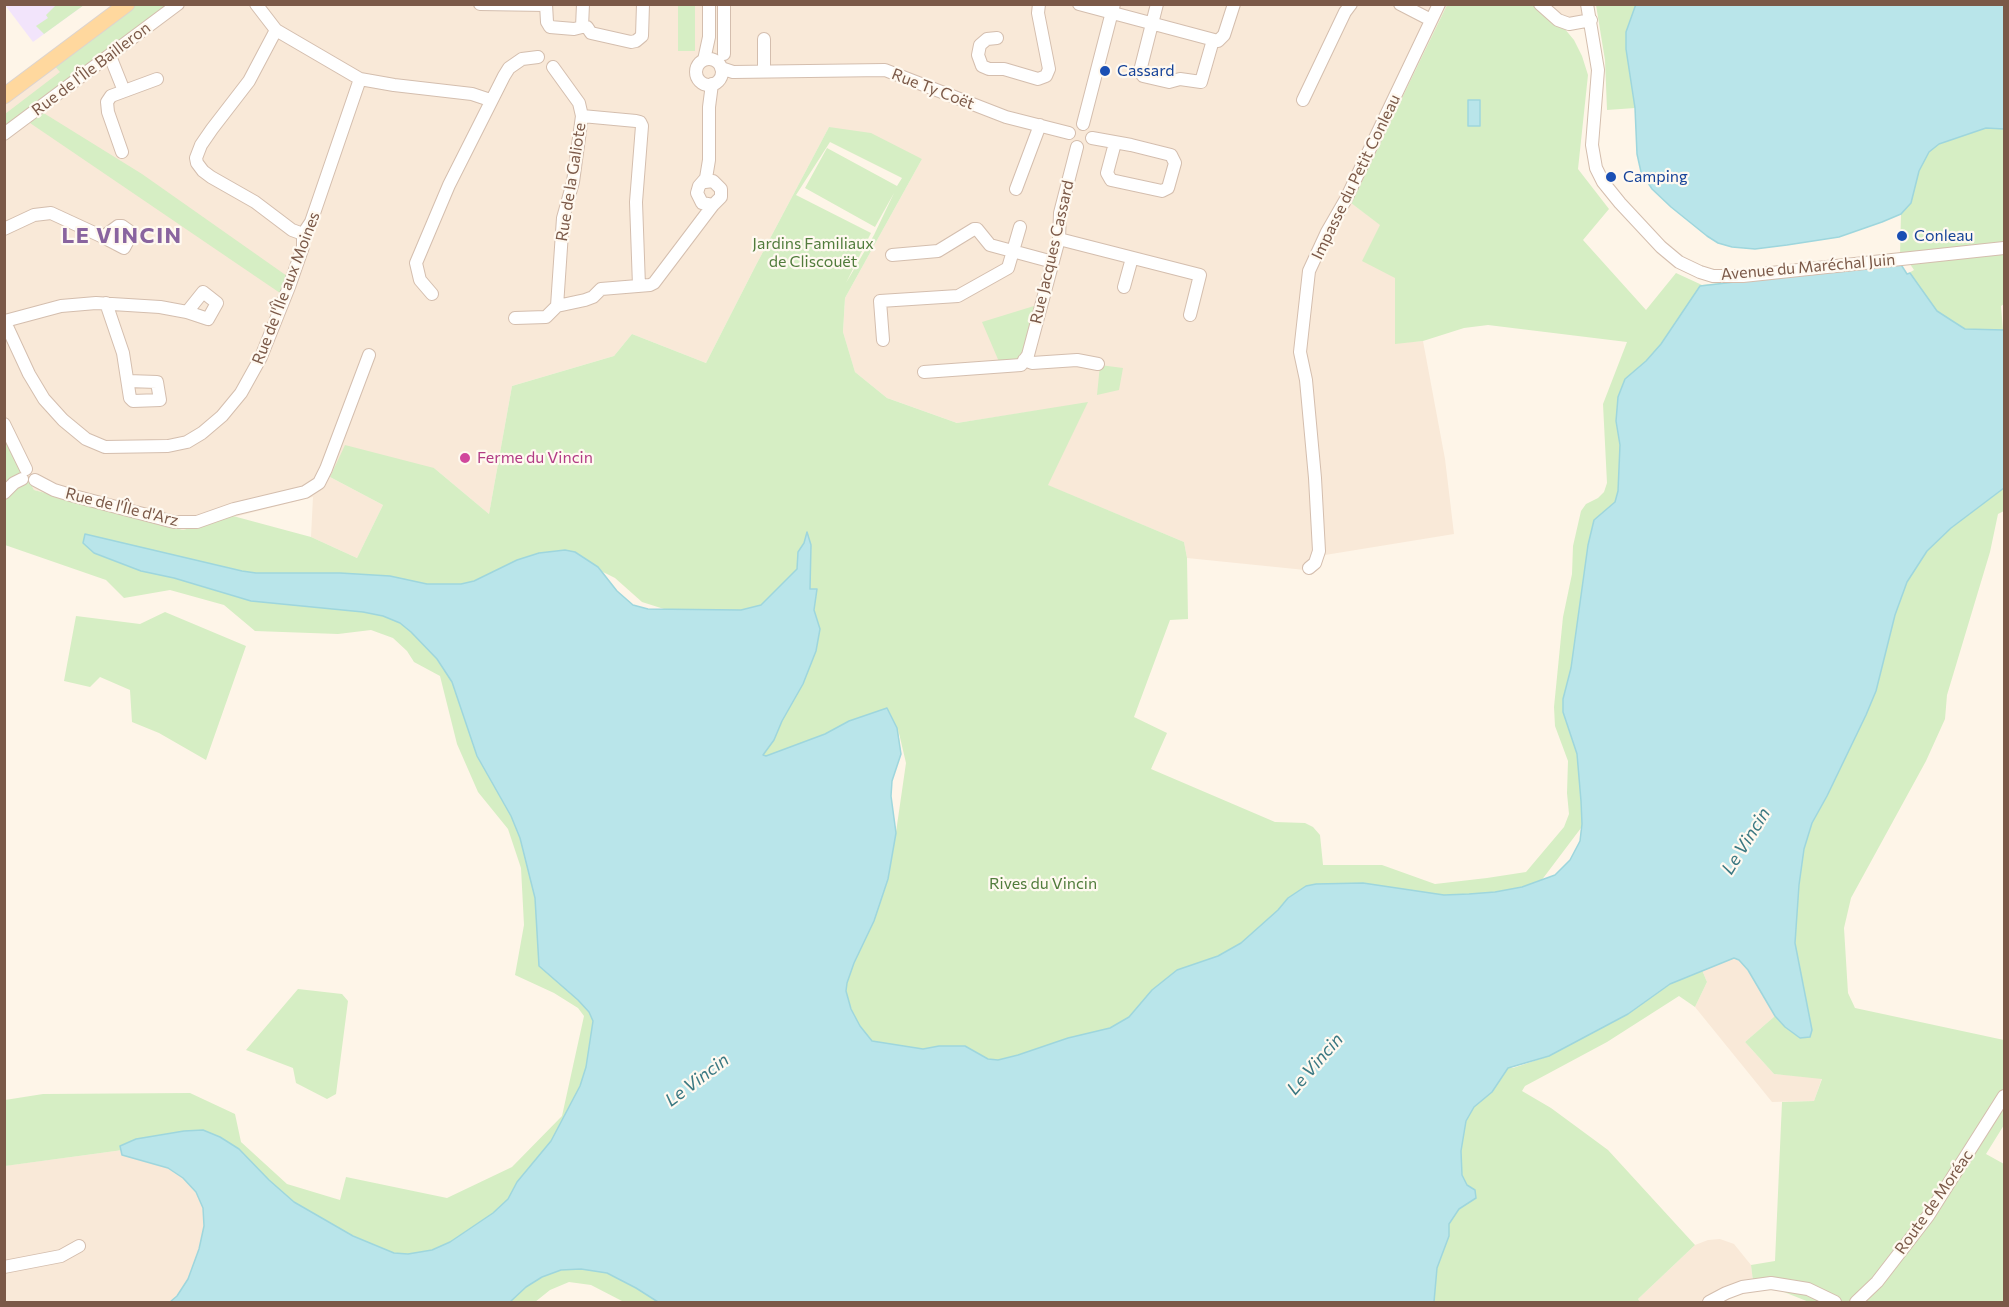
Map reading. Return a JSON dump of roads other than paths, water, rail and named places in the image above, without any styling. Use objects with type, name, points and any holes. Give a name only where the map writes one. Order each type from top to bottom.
[{"type":"main road","points":[[4,85],[112,4]]},
{"type":"main road","points":[[4,96],[127,4]]},
{"type":"street","name":"Rue de l'Île Bailleron","points":[[4,134],[178,4]]},
{"type":"street","points":[[256,4],[276,30],[360,79],[472,94],[490,100]]},
{"type":"street","points":[[480,4],[546,5],[547,22],[550,27],[574,29],[587,27],[591,33],[636,41],[643,32],[643,4]]},
{"type":"street","points":[[582,27],[583,4]]},
{"type":"street","points":[[709,4],[709,37],[716,61],[719,80],[708,84],[698,79],[696,72],[698,65],[716,61]]},
{"type":"street","points":[[716,61],[724,4]]},
{"type":"street","points":[[997,38],[987,39],[980,45],[978,55],[982,66],[989,69],[1004,69],[1038,79],[1046,76],[1049,69],[1038,13],[1039,4]]},
{"type":"street","points":[[1079,4],[1113,9],[1178,32],[1218,41],[1223,38],[1234,4]]},
{"type":"street","points":[[1157,4],[1140,71],[1143,76],[1170,82],[1180,79],[1201,82],[1213,39]]},
{"type":"street","points":[[1303,100],[1351,4]]},
{"type":"street","points":[[1400,4],[1431,20]]},
{"type":"street","name":"Impasse du Petit Conleau","points":[[1309,568],[1315,563],[1319,551],[1306,380],[1300,352],[1309,271],[1327,232],[1346,200],[1439,4]]},
{"type":"street","points":[[1540,4],[1558,20],[1569,24],[1591,20]]},
{"type":"street","name":"Avenue du Maréchal Juin","points":[[1587,4],[1598,70],[1592,145],[1596,168],[1603,182],[1620,203],[1661,247],[1679,262],[1700,272],[1723,277],[2004,248]]},
{"type":"street","points":[[1083,124],[1113,9]]},
{"type":"street","points":[[276,30],[241,94],[197,152],[197,163],[211,177],[255,202],[292,230],[303,234]]},
{"type":"street","points":[[764,39],[764,70]]},
{"type":"street","points":[[110,56],[124,91]]},
{"type":"street","points":[[432,294],[420,280],[417,257],[449,185],[490,100],[509,68],[522,59],[538,57]]},
{"type":"street","name":"Rue Ty Coët","points":[[716,61],[733,72],[885,70],[1006,117],[1069,133]]},
{"type":"street","name":"Rue de la Galiote","points":[[553,67],[579,103],[582,116],[573,183],[563,218],[557,306]]},
{"type":"street","points":[[122,152],[108,112],[107,102],[111,96],[157,79]]},
{"type":"street","name":"Rue de l'Île aux Moines","points":[[5,321],[44,399],[63,420],[86,439],[105,447],[115,448],[168,446],[187,442],[202,433],[222,416],[242,393],[254,371],[289,287],[303,247],[303,234],[311,222],[360,79]]},
{"type":"street","points":[[515,318],[546,317],[557,306],[593,297],[601,289],[654,283],[700,222],[708,204],[719,200],[722,193],[710,182],[708,84]]},
{"type":"street","points":[[582,116],[636,121],[642,126],[636,202],[639,286]]},
{"type":"street","points":[[1083,124],[1091,131],[1092,138],[1086,146],[1077,147],[1070,141],[1069,133],[1074,126],[1083,124]]},
{"type":"street","points":[[1016,189],[1040,125]]},
{"type":"street","points":[[1092,138],[1171,155],[1175,163],[1168,188],[1162,191],[1111,180],[1107,173],[1114,143]]},
{"type":"street","name":"Rue Jacques Cassard","points":[[1024,360],[1028,355],[1059,239],[1060,213],[1077,147]]},
{"type":"street","points":[[708,204],[697,193],[699,186],[710,182]]},
{"type":"street","points":[[4,229],[34,215],[51,213],[102,237]]},
{"type":"street","points":[[883,340],[880,301],[958,296],[1008,268],[1020,227]]},
{"type":"street","points":[[892,255],[938,251],[977,229],[990,245],[1053,262]]},
{"type":"street","points":[[1059,239],[1200,275],[1190,315]]},
{"type":"street","points":[[1124,287],[1132,258]]},
{"type":"street","points":[[5,321],[61,306],[106,303],[160,307],[187,312]]},
{"type":"street","points":[[106,303],[123,353],[128,381]]},
{"type":"street","name":"Rue de l'Île d'Arz","points":[[28,476],[54,490],[174,522],[197,522],[234,509],[305,492],[319,483],[326,469],[369,354]]},
{"type":"street","points":[[924,372],[1021,365],[1024,360],[1032,363],[1077,360],[1098,364]]},
{"type":"street","points":[[4,424],[28,476],[14,483],[4,493]]},
{"type":"street","name":"Route de Moréac","points":[[1856,1302],[1877,1281],[1928,1216],[2004,1096]]},
{"type":"street","points":[[4,1267],[61,1256],[79,1246]]},
{"type":"street","points":[[1709,1302],[1742,1287],[1771,1283],[1809,1289],[1835,1302]]},
{"type":"water","points":[[1636,4],[2004,5],[2004,129],[1986,128],[1939,144],[1929,152],[1919,171],[1911,203],[1901,214],[1882,222],[1839,237],[1787,245],[1755,249],[1718,243],[1671,207],[1652,189],[1641,172],[1626,49],[1626,32]]},
{"type":"water","points":[[1468,100],[1480,100],[1480,126],[1468,126]]},
{"type":"water","name":"Le Vincin","points":[[1900,263],[1907,274],[1910,273],[1937,311],[1954,322],[1965,329],[2004,330],[2004,488],[1951,528],[1927,551],[1907,582],[1895,615],[1876,691],[1812,823],[1804,849],[1795,943],[1812,1030],[1810,1037],[1800,1038],[1785,1027],[1775,1016],[1748,970],[1734,958],[1670,984],[1628,1014],[1549,1056],[1508,1068],[1492,1092],[1474,1107],[1466,1121],[1461,1151],[1462,1175],[1467,1185],[1475,1190],[1476,1198],[1459,1209],[1449,1224],[1449,1236],[1437,1268],[1434,1302],[658,1302],[607,1273],[581,1269],[561,1270],[542,1277],[526,1287],[510,1302],[170,1302],[177,1296],[188,1279],[199,1249],[204,1226],[203,1208],[196,1192],[183,1178],[168,1168],[122,1155],[120,1146],[136,1139],[203,1130],[239,1149],[294,1202],[353,1236],[394,1253],[408,1254],[432,1250],[450,1242],[493,1213],[508,1199],[517,1182],[551,1141],[580,1086],[586,1067],[593,1021],[589,1012],[578,1000],[539,966],[535,898],[520,838],[511,816],[477,756],[452,682],[437,659],[411,632],[400,623],[383,616],[251,601],[174,578],[141,571],[94,553],[83,543],[85,534],[242,571],[390,576],[427,584],[461,584],[474,581],[517,560],[539,553],[565,550],[575,552],[598,567],[617,591],[633,605],[648,609],[741,610],[761,605],[797,569],[798,552],[807,532],[811,545],[810,589],[817,589],[814,610],[820,629],[816,651],[803,684],[774,740],[763,755],[766,756],[825,734],[849,721],[887,708],[897,728],[901,754],[892,781],[891,796],[896,833],[888,879],[874,921],[847,983],[846,991],[851,1009],[860,1026],[872,1041],[923,1049],[939,1046],[965,1046],[988,1059],[998,1060],[1068,1038],[1110,1028],[1129,1017],[1152,990],[1177,970],[1218,956],[1241,943],[1288,898],[1306,886],[1363,883],[1444,895],[1469,894],[1522,887],[1555,875],[1570,860],[1580,841],[1582,824],[1577,754],[1563,712],[1563,699],[1571,668],[1588,545],[1594,520],[1615,502],[1618,491],[1620,445],[1616,421],[1618,397],[1625,379],[1661,344],[1700,286]]},
{"type":"place","name":"Cassard","points":[[1105,71]]},
{"type":"place","name":"Camping","points":[[1611,177]]},
{"type":"place","name":"Conleau","points":[[1902,236]]},
{"type":"place","name":"Ferme du Vincin","points":[[465,458]]},
{"type":"district","name":"LE VINCIN","points":[[122,236]]},
{"type":"park label","name":"Jardins Familiaux de Cliscouët","points":[[813,253]]},
{"type":"park label","name":"Rives du Vincin","points":[[1043,884]]}]
